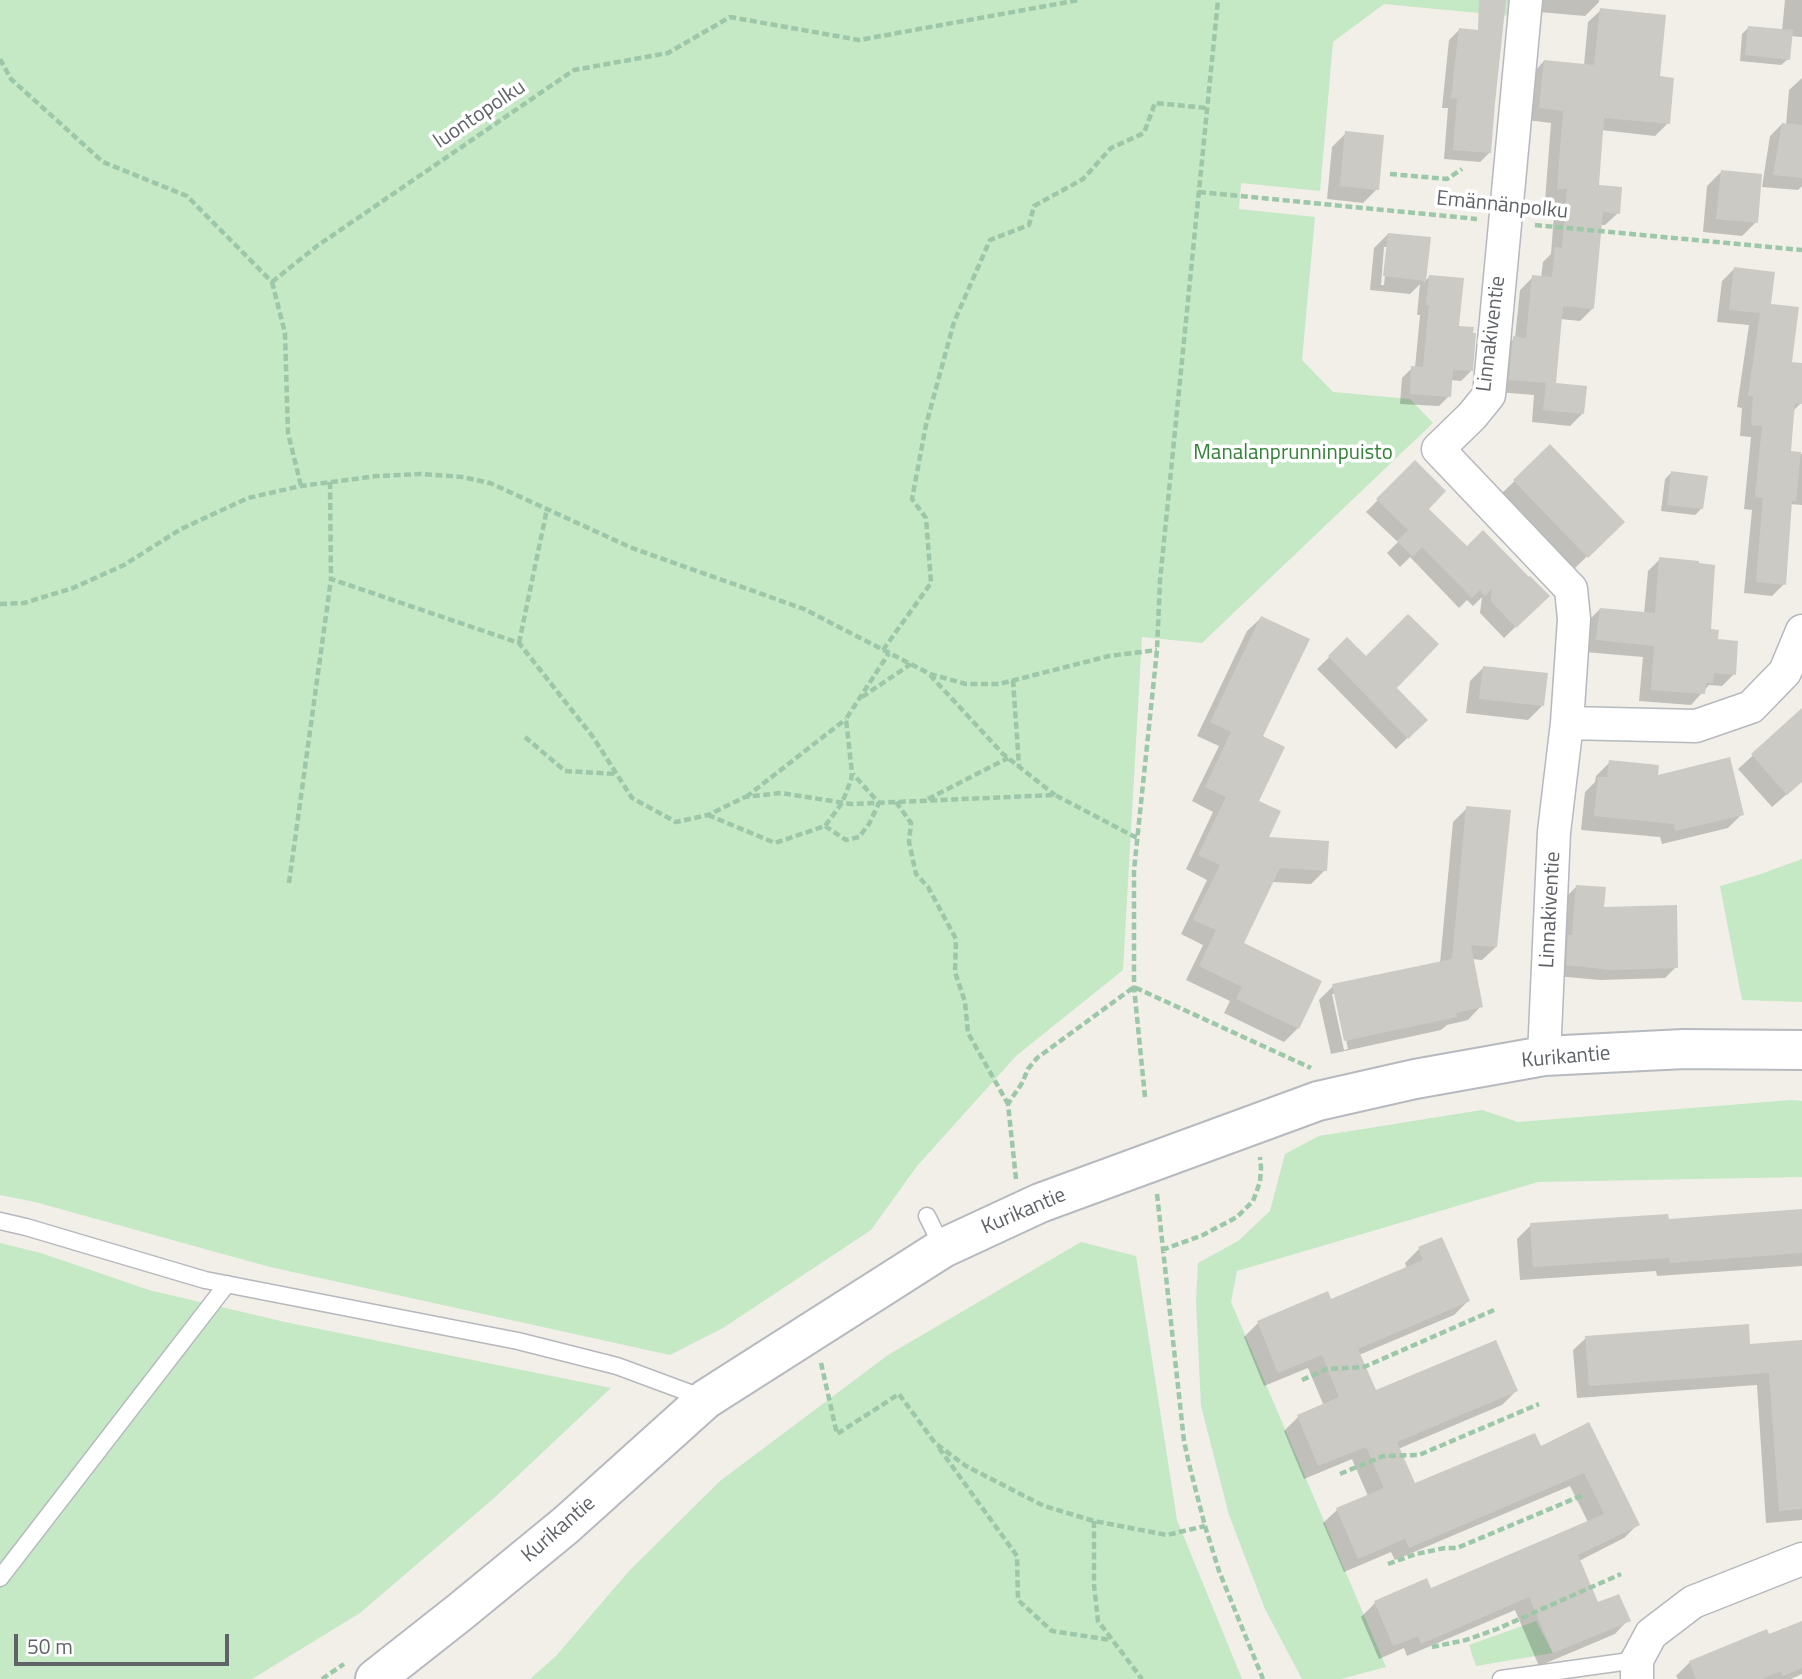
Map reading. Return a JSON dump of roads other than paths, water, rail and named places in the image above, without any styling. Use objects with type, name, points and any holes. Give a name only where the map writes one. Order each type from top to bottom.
[{"type":"main road","name":"Kurikantie","points":[[375,1679],[566,1525],[706,1399],[935,1232],[1040,1203],[1318,1101],[1415,1080],[1544,1056],[1684,1049],[1802,1050]]},
{"type":"street","name":"Linnakiventie","points":[[1527,0],[1489,395],[1438,449],[1571,589],[1574,619],[1567,723],[1554,832],[1544,1056]]},
{"type":"street","points":[[1567,723],[1696,726],[1751,707],[1785,672],[1802,631]]},
{"type":"street","points":[[1637,1670],[1651,1634],[1693,1602],[1802,1559]]},
{"type":"lane","points":[[0,1221],[205,1280],[518,1341],[617,1366],[706,1399]]},
{"type":"lane","points":[[0,1578],[227,1284]]},
{"type":"lane","points":[[1501,1679],[1637,1670]]},
{"type":"park label","name":"Manalanprunninpuisto","points":[[1293,454]]}]
